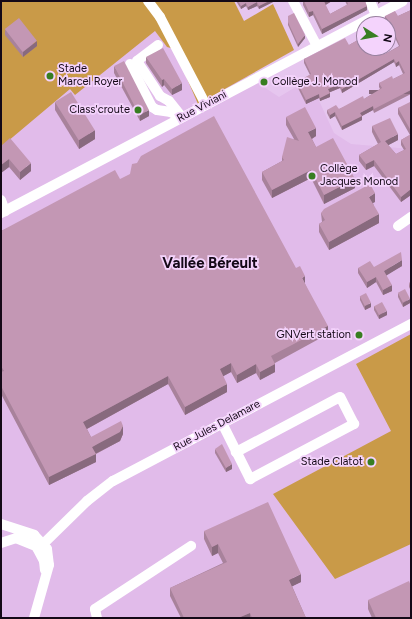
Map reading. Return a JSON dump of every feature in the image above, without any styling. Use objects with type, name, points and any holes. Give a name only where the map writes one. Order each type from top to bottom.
[{"type":"street","points":[[148,1],[160,17],[206,105]]},
{"type":"street","points":[[293,1],[317,46]]},
{"type":"street","points":[[370,1],[376,15]]},
{"type":"street","name":"Rue Viviani","points":[[3,212],[403,1]]},
{"type":"street","points":[[158,45],[137,60],[160,96],[169,101],[181,118]]},
{"type":"street","points":[[130,64],[152,106],[157,110],[171,112],[181,118]]},
{"type":"street","points":[[1,200],[3,212]]},
{"type":"street","points":[[398,226],[411,217]]},
{"type":"street","name":"Rue Jules Delamare","points":[[41,546],[112,481],[411,324]]},
{"type":"street","points":[[222,423],[236,452],[250,479],[354,424],[340,397],[236,452]]},
{"type":"street","points":[[1,524],[34,535],[49,556],[46,578],[34,618]]},
{"type":"street","points":[[1,543],[16,538],[41,546]]},
{"type":"street","points":[[97,618],[95,609],[191,546]]},
{"type":"shaded area","name":"Stade Marcel Royer","points":[[1,1],[234,1],[244,21],[273,4],[294,50],[198,104],[174,49],[167,47],[155,31],[75,95],[70,89],[1,147]]},
{"type":"shaded area","points":[[171,26],[279,97],[309,79],[334,133],[351,144],[411,149],[411,618],[1,618],[1,83]]},
{"type":"shaded area","name":"Stade Clatot","points":[[411,334],[411,544],[335,579],[273,494],[391,431],[356,364]]},
{"type":"building","points":[[238,1],[269,1],[259,6],[257,2],[248,7],[246,3],[241,6]]},
{"type":"building","points":[[304,1],[324,1],[330,14],[348,4],[347,1],[365,1],[367,6],[322,29],[313,11],[309,12]]},
{"type":"building","points":[[411,10],[411,90],[374,109],[373,106],[360,113],[362,116],[342,126],[335,112],[330,115],[327,110],[336,105],[339,109],[363,96],[364,99],[382,88],[379,83],[392,76],[393,79],[405,73],[399,61],[396,63],[394,59],[342,89],[340,84],[328,89],[330,93],[320,98],[319,94],[306,100],[297,82],[311,74],[304,59],[345,38],[349,45],[356,41],[356,56],[396,56],[396,48],[400,46],[396,37],[396,16],[385,16],[395,11],[398,16]]},
{"type":"building","points":[[294,13],[305,35],[298,44],[288,22],[288,16]]},
{"type":"building","points":[[19,18],[37,41],[23,52],[5,29]]},
{"type":"building","points":[[163,48],[182,83],[172,89],[164,79],[162,80],[146,57]]},
{"type":"building","points":[[124,61],[149,110],[139,115],[114,66]]},
{"type":"building","points":[[71,92],[95,130],[79,140],[55,102]]},
{"type":"building","points":[[410,102],[411,105],[411,131],[398,108]]},
{"type":"building","points":[[305,107],[316,128],[308,132],[316,147],[333,138],[355,179],[324,195],[311,170],[272,190],[262,172],[284,160],[282,157],[287,137],[299,141],[286,117]]},
{"type":"building","points":[[214,116],[296,268],[300,266],[305,276],[302,278],[328,326],[271,356],[275,364],[260,372],[256,364],[237,375],[231,363],[220,369],[227,384],[185,407],[168,376],[83,422],[91,437],[121,421],[123,426],[120,432],[92,447],[96,454],[49,477],[1,386],[1,372],[4,371],[1,366],[1,231],[115,170],[120,179],[130,174],[132,164],[137,163],[141,156]]},
{"type":"building","points":[[390,118],[398,134],[385,141],[396,154],[406,149],[401,140],[411,134],[411,189],[401,197],[374,160],[366,164],[359,155],[381,142],[372,126]]},
{"type":"building","points":[[10,138],[31,163],[20,172],[9,159],[1,165],[1,146]]},
{"type":"building","points":[[370,184],[375,193],[369,197],[379,214],[329,242],[319,224],[325,220],[321,213],[324,209]]},
{"type":"building","points":[[401,252],[402,260],[384,271],[392,285],[383,290],[376,277],[367,282],[358,268],[370,261],[374,267]]},
{"type":"building","points":[[405,289],[410,299],[403,302],[398,293]]},
{"type":"building","points":[[366,293],[371,303],[365,306],[360,296]]},
{"type":"building","points":[[382,302],[387,311],[379,315],[374,306]]},
{"type":"building","points":[[222,444],[232,464],[226,468],[215,449]]},
{"type":"building","points":[[268,502],[301,574],[289,580],[306,618],[252,618],[250,613],[238,618],[184,618],[170,588],[227,562],[218,544],[212,547],[204,531]]},
{"type":"building","points":[[409,581],[411,586],[411,618],[376,618],[368,600]]},
{"type":"place","name":"Stade Marcel Royer","points":[[50,76]]},
{"type":"place","name":"Collège J. Monod","points":[[264,82]]},
{"type":"place","name":"Class'croute","points":[[138,110]]},
{"type":"place","name":"Collège Jacques Monod","points":[[312,176]]},
{"type":"place","name":"GNVert station","points":[[359,335]]},
{"type":"place","name":"Stade Clatot","points":[[371,462]]},
{"type":"district","name":"Vallée Béreult","points":[[210,264]]}]
